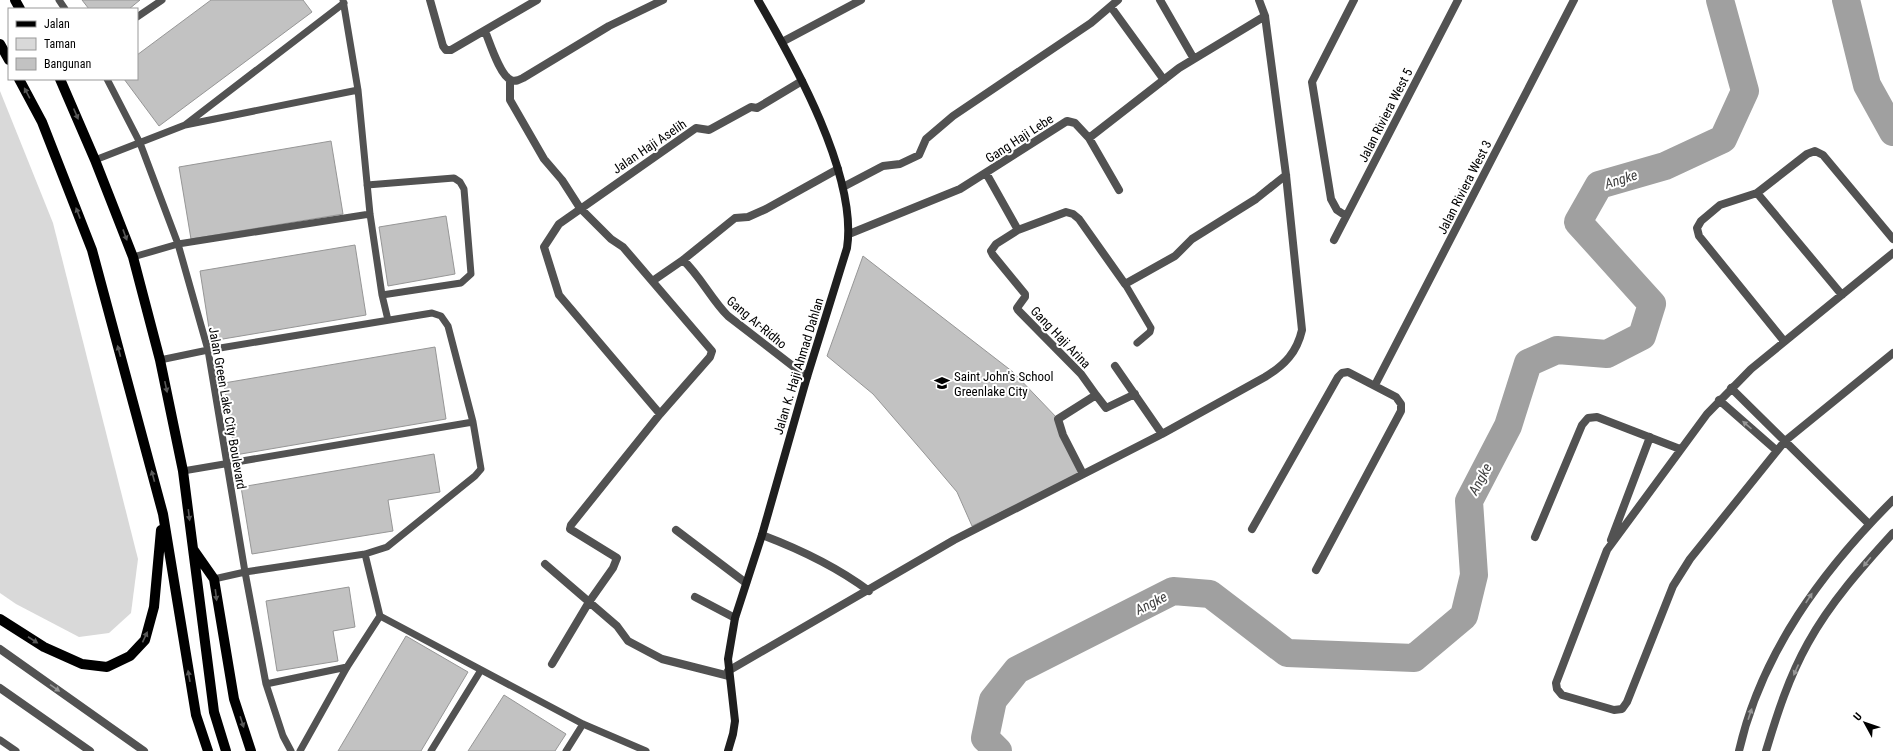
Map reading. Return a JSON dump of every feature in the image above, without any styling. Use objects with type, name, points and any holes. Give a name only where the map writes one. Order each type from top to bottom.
[{"type":"main road","name":"Jalan K. Haji Ahmad Dahlan","points":[[728,751],[735,721],[728,673],[729,645],[735,618],[762,535],[806,377],[847,248],[849,234],[843,186],[838,169],[802,81],[758,0]]},
{"type":"main road","points":[[0,44],[8,58]]},
{"type":"main road","points":[[20,80],[42,122],[92,250],[163,514],[196,715],[208,751]]},
{"type":"main road","points":[[60,80],[95,160],[133,257],[160,360],[183,472],[214,712],[226,751]]},
{"type":"main road","points":[[0,619],[44,648],[82,664],[107,667],[130,656],[145,640],[154,606],[163,514]]},
{"type":"main road","points":[[193,549],[214,579],[234,700],[252,751]]},
{"type":"street","points":[[430,0],[443,46],[446,50],[451,50],[537,0]]},
{"type":"street","points":[[485,31],[503,74],[510,80],[515,81],[523,78],[609,26],[663,0]]},
{"type":"street","points":[[782,42],[861,0]]},
{"type":"street","points":[[843,186],[883,166],[900,164],[919,155],[926,140],[953,116],[1084,27],[1118,0]]},
{"type":"street","points":[[1160,0],[1194,59]]},
{"type":"street","points":[[545,564],[617,626],[628,641],[662,658],[728,673],[954,540],[1162,434],[1265,377],[1288,360],[1299,343],[1302,330],[1286,175],[1265,16],[1259,0]]},
{"type":"street","points":[[1346,216],[1337,210],[1331,199],[1312,90],[1312,82],[1354,0]]},
{"type":"street","name":"Jalan Riviera West 5","points":[[1334,240],[1458,0]]},
{"type":"street","name":"Jalan Riviera West 3","points":[[1375,385],[1574,0]]},
{"type":"street","points":[[1110,6],[1164,80]]},
{"type":"street","points":[[1090,138],[1164,80],[1194,59],[1265,16]]},
{"type":"street","points":[[510,80],[510,100],[544,160],[562,180],[580,208],[611,239],[623,247],[654,280],[712,351],[710,357],[660,414],[571,525],[570,529],[617,558],[613,568],[589,602],[552,664]]},
{"type":"street","name":"Jalan Haji Aselih","points":[[660,414],[559,295],[544,247],[559,224],[696,128],[709,130],[751,107],[757,108],[802,81]]},
{"type":"street","name":"Gang Haji Lebe","points":[[849,234],[960,189],[1067,121],[1076,123],[1090,138],[1119,190]]},
{"type":"street","points":[[1784,341],[1699,236],[1697,228],[1701,221],[1720,205],[1757,193],[1807,154],[1816,151],[1823,155],[1893,239]]},
{"type":"street","points":[[654,280],[683,260],[736,218],[748,217],[766,209],[838,169]]},
{"type":"street","points":[[986,173],[1018,230],[1066,212],[1073,214],[1079,219],[1125,284],[1175,256],[1192,239],[1256,199],[1286,175]]},
{"type":"street","points":[[1757,193],[1842,295]]},
{"type":"street","name":"Gang Haji Arina","points":[[1018,230],[996,244],[991,251],[1025,294],[1025,297],[1018,310],[1081,374],[1096,395]]},
{"type":"street","points":[[1607,550],[1680,449],[1719,400],[1784,341],[1893,253]]},
{"type":"street","name":"Gang Ar-Ridho","points":[[683,260],[696,272],[717,305],[728,316],[806,377]]},
{"type":"street","points":[[1650,437],[1556,683],[1557,689],[1562,695],[1614,710],[1622,709],[1627,702],[1673,586],[1681,572],[1776,450],[1893,353]]},
{"type":"street","points":[[1115,366],[1162,434]]},
{"type":"street","points":[[1252,529],[1338,377],[1342,373],[1348,372],[1396,397],[1401,404],[1401,411],[1316,570]]},
{"type":"street","points":[[1731,388],[1869,524]]},
{"type":"street","points":[[1084,474],[1063,435],[1058,419],[1096,395],[1106,408],[1135,394]]},
{"type":"street","points":[[1719,400],[1776,450]]},
{"type":"street","points":[[1535,537],[1582,425],[1588,418],[1597,416],[1680,449]]},
{"type":"street","points":[[1738,751],[1760,686],[1782,640],[1814,589],[1869,524],[1893,500]]},
{"type":"street","points":[[676,530],[746,583]]},
{"type":"street","points":[[1766,751],[1779,708],[1808,643],[1839,596],[1893,533]]},
{"type":"street","points":[[762,535],[784,544],[851,577],[869,591]]},
{"type":"street","points":[[695,597],[735,618]]},
{"type":"street","points":[[0,649],[144,751]]},
{"type":"street","points":[[0,688],[90,751]]},
{"type":"lane","points":[[138,16],[162,0]]},
{"type":"lane","points":[[185,125],[344,1],[358,90],[370,214],[382,295],[388,320]]},
{"type":"lane","name":"Jalan Green Lake City Boulevard","points":[[108,80],[140,143],[178,244],[208,350],[245,572],[266,684],[283,736],[291,751]]},
{"type":"lane","points":[[95,160],[185,125],[358,90]]},
{"type":"lane","points":[[367,185],[454,178],[460,182],[464,189],[472,268],[471,274],[461,283],[382,295]]},
{"type":"lane","points":[[133,257],[178,244],[370,214]]},
{"type":"lane","points":[[1125,284],[1151,328],[1150,332],[1136,343]]},
{"type":"lane","points":[[160,360],[208,350],[432,313],[441,316],[448,326],[473,422],[481,469],[387,547],[365,554],[245,572],[214,579]]},
{"type":"lane","points":[[183,472],[473,422]]},
{"type":"lane","points":[[300,751],[347,667],[380,616],[365,554]]},
{"type":"lane","points":[[380,616],[583,724],[646,751]]},
{"type":"lane","points":[[266,684],[347,667]]},
{"type":"lane","points":[[432,751],[481,670]]},
{"type":"lane","points":[[566,751],[583,724]]},
{"type":"lane","points":[[0,740],[16,751]]},
{"type":"green space","points":[[0,91],[53,223],[138,559],[131,613],[109,633],[79,637],[16,604],[0,593]]},
{"type":"building","points":[[82,0],[140,0],[130,8],[88,8]]},
{"type":"building","points":[[211,0],[303,0],[312,12],[159,126],[125,80],[138,80],[138,54]]},
{"type":"building","points":[[331,141],[343,214],[191,239],[179,167]]},
{"type":"building","points":[[446,216],[455,274],[388,286],[379,227]]},
{"type":"building","points":[[355,245],[366,315],[211,341],[200,271]]},
{"type":"building","name":"Saint John's School Greenlake City","points":[[863,256],[1013,372],[1058,419],[1083,474],[972,526],[957,492],[924,453],[873,394],[827,356]]},
{"type":"building","points":[[435,347],[446,419],[235,455],[224,383]]},
{"type":"building","points":[[434,454],[440,492],[388,500],[393,531],[252,554],[241,487]]},
{"type":"building","points":[[349,587],[355,627],[333,631],[338,661],[277,671],[266,601]]},
{"type":"building","points":[[406,636],[468,672],[421,751],[338,751]]},
{"type":"building","points":[[504,695],[566,734],[555,751],[468,751]]},
{"type":"waterway","name":"Angke","points":[[998,751],[985,738],[993,700],[1017,670],[1173,591],[1210,594],[1287,653],[1414,658],[1464,616],[1474,575],[1469,501],[1508,426],[1528,363],[1557,350],[1607,354],[1642,336],[1652,304],[1578,222],[1599,185],[1665,166],[1723,139],[1745,91],[1720,0]]},
{"type":"waterway","name":"Angke","points":[[1846,0],[1867,85],[1893,132]]},
{"type":"place","name":"Saint John's School Greenlake City","points":[[942,383]]}]
